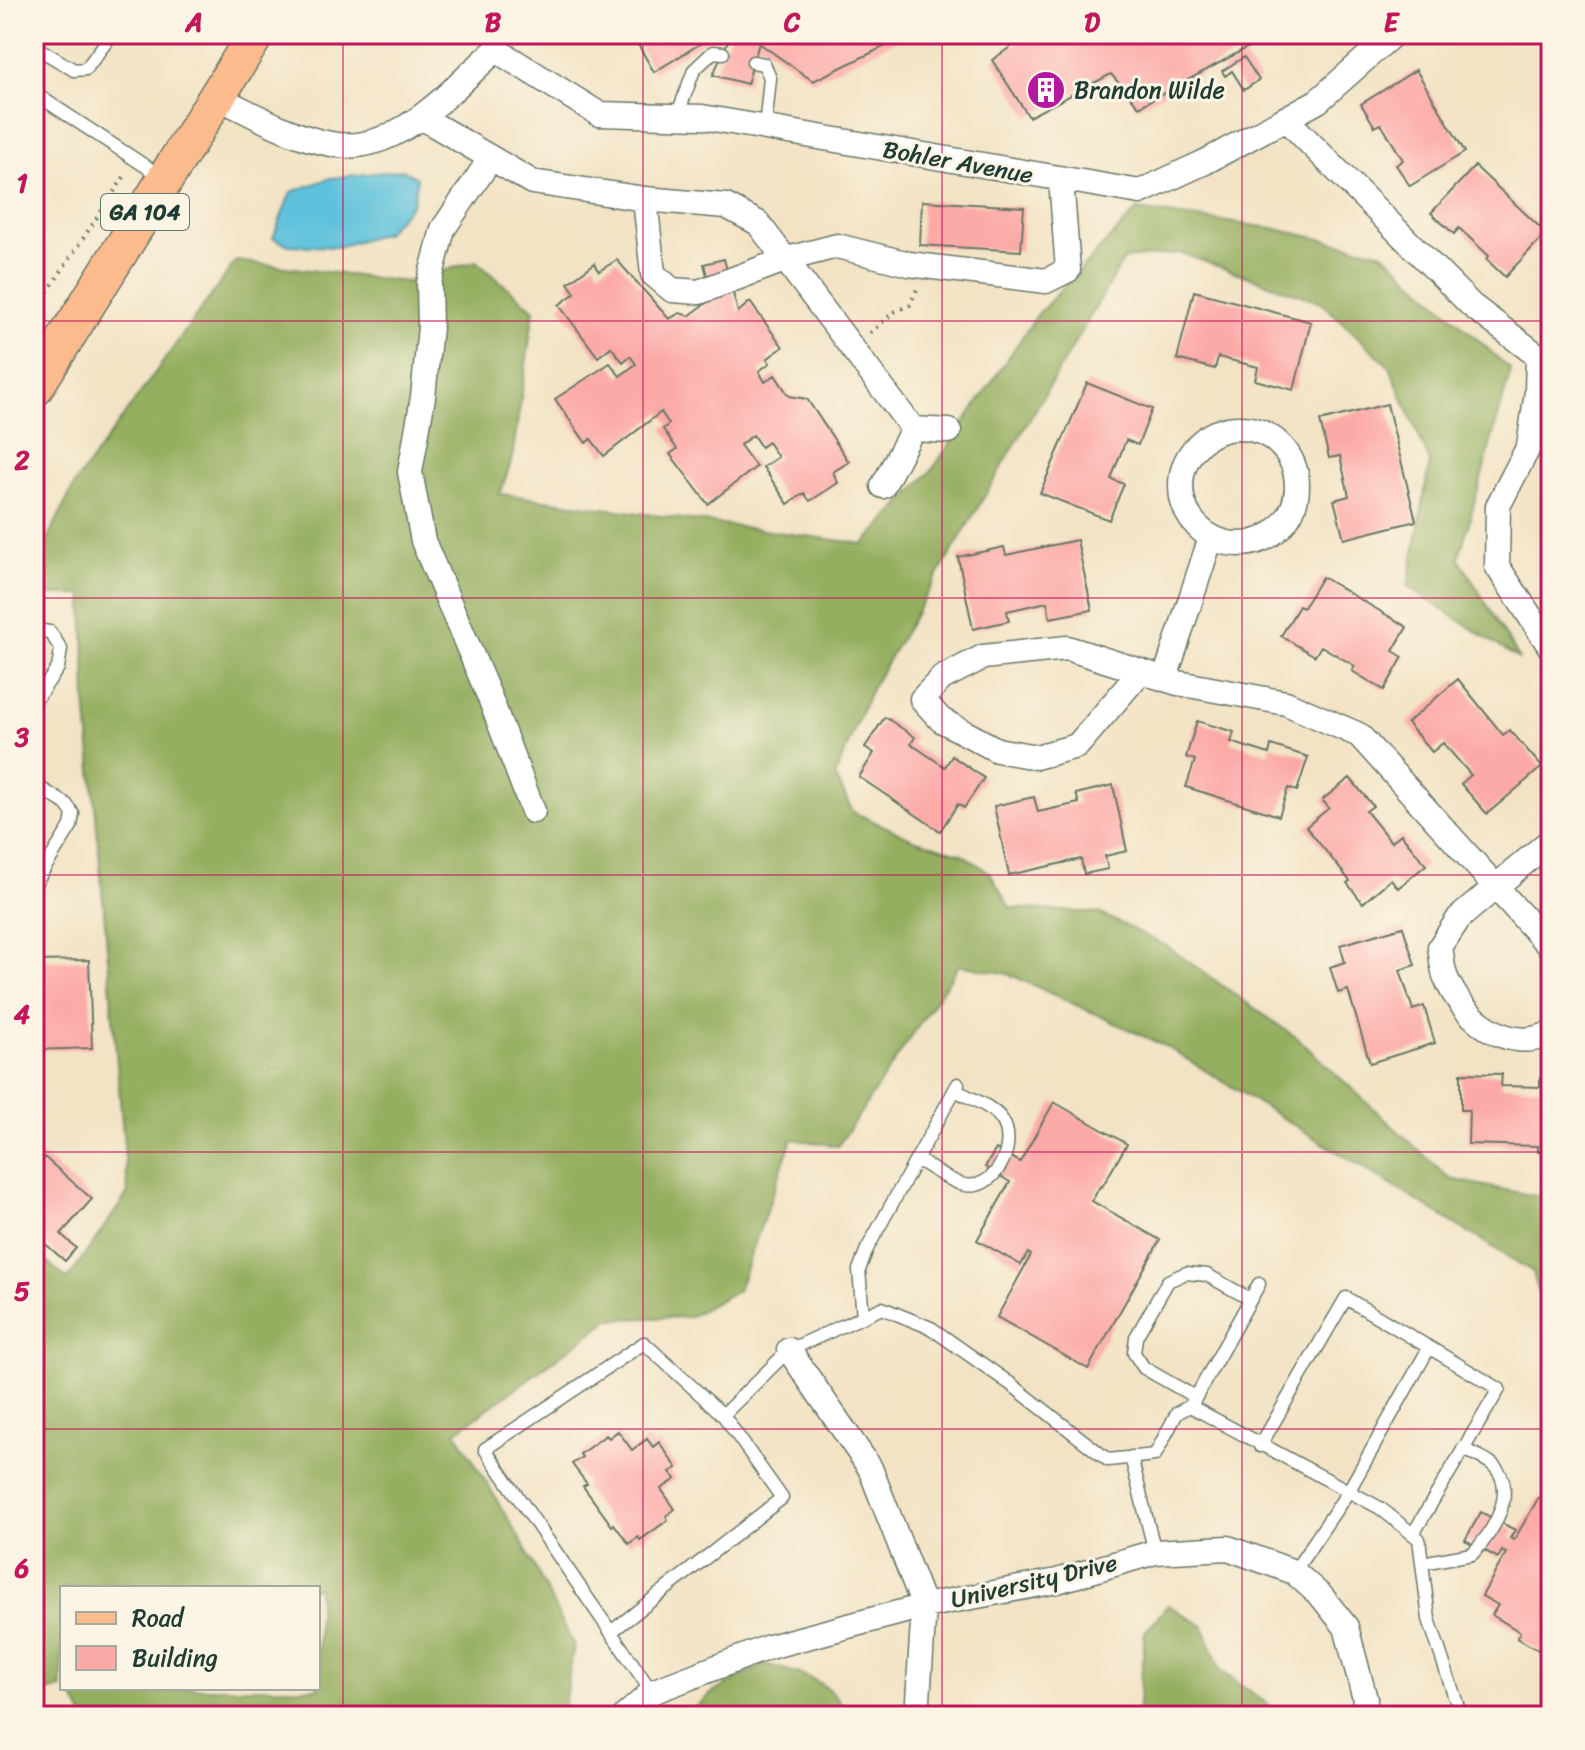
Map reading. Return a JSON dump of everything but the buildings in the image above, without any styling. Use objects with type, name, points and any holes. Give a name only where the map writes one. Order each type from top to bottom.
[{"type":"main road","name":"GA 104","points":[[38,372],[256,34]]},
{"type":"street","name":"Bohler Avenue","points":[[217,97],[298,135],[332,145],[377,141],[396,134],[421,117],[495,42],[599,114],[702,117],[1140,192],[1318,101],[1393,34]]},
{"type":"street","points":[[421,117],[532,182],[645,199],[726,206],[758,223],[913,429]]},
{"type":"street","points":[[1286,119],[1471,305],[1538,356],[1537,392],[1529,446],[1498,506],[1497,566],[1551,648]]},
{"type":"street","points":[[491,158],[443,229],[429,283],[430,327],[423,397],[410,472],[423,541],[490,698],[533,811]]},
{"type":"street","points":[[645,199],[653,274],[672,290],[699,292],[787,259],[837,246],[921,265],[1046,281],[1068,270],[1061,179]]},
{"type":"street","points":[[1523,343],[1551,340]]},
{"type":"street","points":[[1239,427],[1258,431],[1275,440],[1291,463],[1297,491],[1292,509],[1281,525],[1267,537],[1248,543],[1229,543],[1211,537],[1196,525],[1186,509],[1181,490],[1182,471],[1190,453],[1203,439],[1221,430],[1239,427]]},
{"type":"street","points":[[913,429],[949,431]]},
{"type":"street","points":[[883,486],[913,429]]},
{"type":"street","points":[[1165,678],[1211,537]]},
{"type":"street","points":[[1141,671],[1077,746],[1036,757],[997,750],[941,720],[922,699],[942,678],[983,657],[1067,648],[1165,678],[1286,703],[1359,735],[1551,948]]},
{"type":"street","points":[[1551,840],[1459,918],[1440,947],[1445,977],[1463,1007],[1494,1035],[1535,1041],[1551,1033]]},
{"type":"street","points":[[789,1350],[870,1468],[924,1606],[917,1716]]},
{"type":"street","name":"University Drive","points":[[625,1716],[652,1692],[769,1647],[924,1606],[1057,1581],[1155,1552],[1228,1548],[1294,1572],[1322,1597],[1346,1627],[1365,1699],[1363,1716]]},
{"type":"lane","points":[[34,46],[74,70],[86,69],[112,34]]},
{"type":"lane","points":[[677,116],[694,70],[713,52],[723,53]]},
{"type":"lane","points":[[753,62],[764,64],[770,78],[765,128]]},
{"type":"lane","points":[[34,93],[165,179]]},
{"type":"lane","points":[[34,627],[50,632],[61,649],[58,668],[34,702]]},
{"type":"lane","points":[[34,784],[66,804],[73,814],[71,826],[34,885]]},
{"type":"lane","points":[[863,1317],[859,1270],[867,1249],[916,1159],[956,1087],[1000,1117],[1007,1128],[1009,1142],[999,1168],[988,1180],[974,1186],[962,1185],[916,1159]]},
{"type":"lane","points":[[1250,1299],[1207,1275],[1186,1273],[1168,1281],[1136,1337],[1134,1353],[1144,1368],[1260,1446],[1380,1508],[1419,1539],[1429,1619],[1461,1716]]},
{"type":"lane","points":[[723,1415],[789,1350],[882,1308],[931,1328],[1012,1385],[1108,1460],[1155,1455],[1177,1413],[1193,1402],[1259,1284]]},
{"type":"lane","points":[[1260,1446],[1346,1298],[1499,1389],[1413,1534]]},
{"type":"lane","points":[[611,1632],[782,1498],[723,1415],[644,1343],[485,1449],[652,1692]]},
{"type":"lane","points":[[1294,1572],[1348,1492],[1429,1348]]},
{"type":"lane","points":[[1422,1563],[1472,1554],[1503,1503],[1504,1490],[1493,1465],[1463,1449]]},
{"type":"lane","points":[[1131,1457],[1155,1552]]},
{"type":"path","points":[[34,312],[135,159]]},
{"type":"path","points":[[851,346],[894,312],[910,305],[921,265]]},
{"type":"green space","points":[[1137,210],[1272,228],[1383,253],[1511,370],[1459,558],[1520,660],[1408,587],[1430,462],[1390,367],[1321,302],[1180,253],[1124,259],[870,691],[835,776],[853,812],[913,839],[962,854],[990,873],[1010,908],[1099,913],[1165,945],[1298,1039],[1450,1179],[1551,1199],[1551,1338],[1533,1272],[1167,1047],[1009,974],[959,965],[838,1146],[792,1139],[738,1290],[689,1317],[610,1319],[456,1432],[523,1544],[574,1646],[562,1716],[83,1716],[70,1690],[320,1690],[320,1586],[60,1586],[60,1688],[34,1695],[34,1252],[68,1279],[128,1193],[86,700],[83,595],[34,595],[34,566],[76,482],[236,261],[407,282],[476,261],[534,310],[512,459],[500,494],[864,544],[932,470],[1038,314]]},
{"type":"green space","points":[[1168,1605],[1203,1626],[1221,1671],[1269,1705],[1271,1716],[1138,1716],[1145,1632]]},
{"type":"green space","points":[[764,1664],[802,1675],[823,1686],[841,1704],[847,1716],[685,1716],[712,1693]]},
{"type":"water","points":[[403,170],[417,178],[413,203],[385,233],[338,247],[289,245],[273,238],[291,192],[331,178]]},
{"type":"place","name":"Brandon Wilde","points":[[1046,90]]}]
